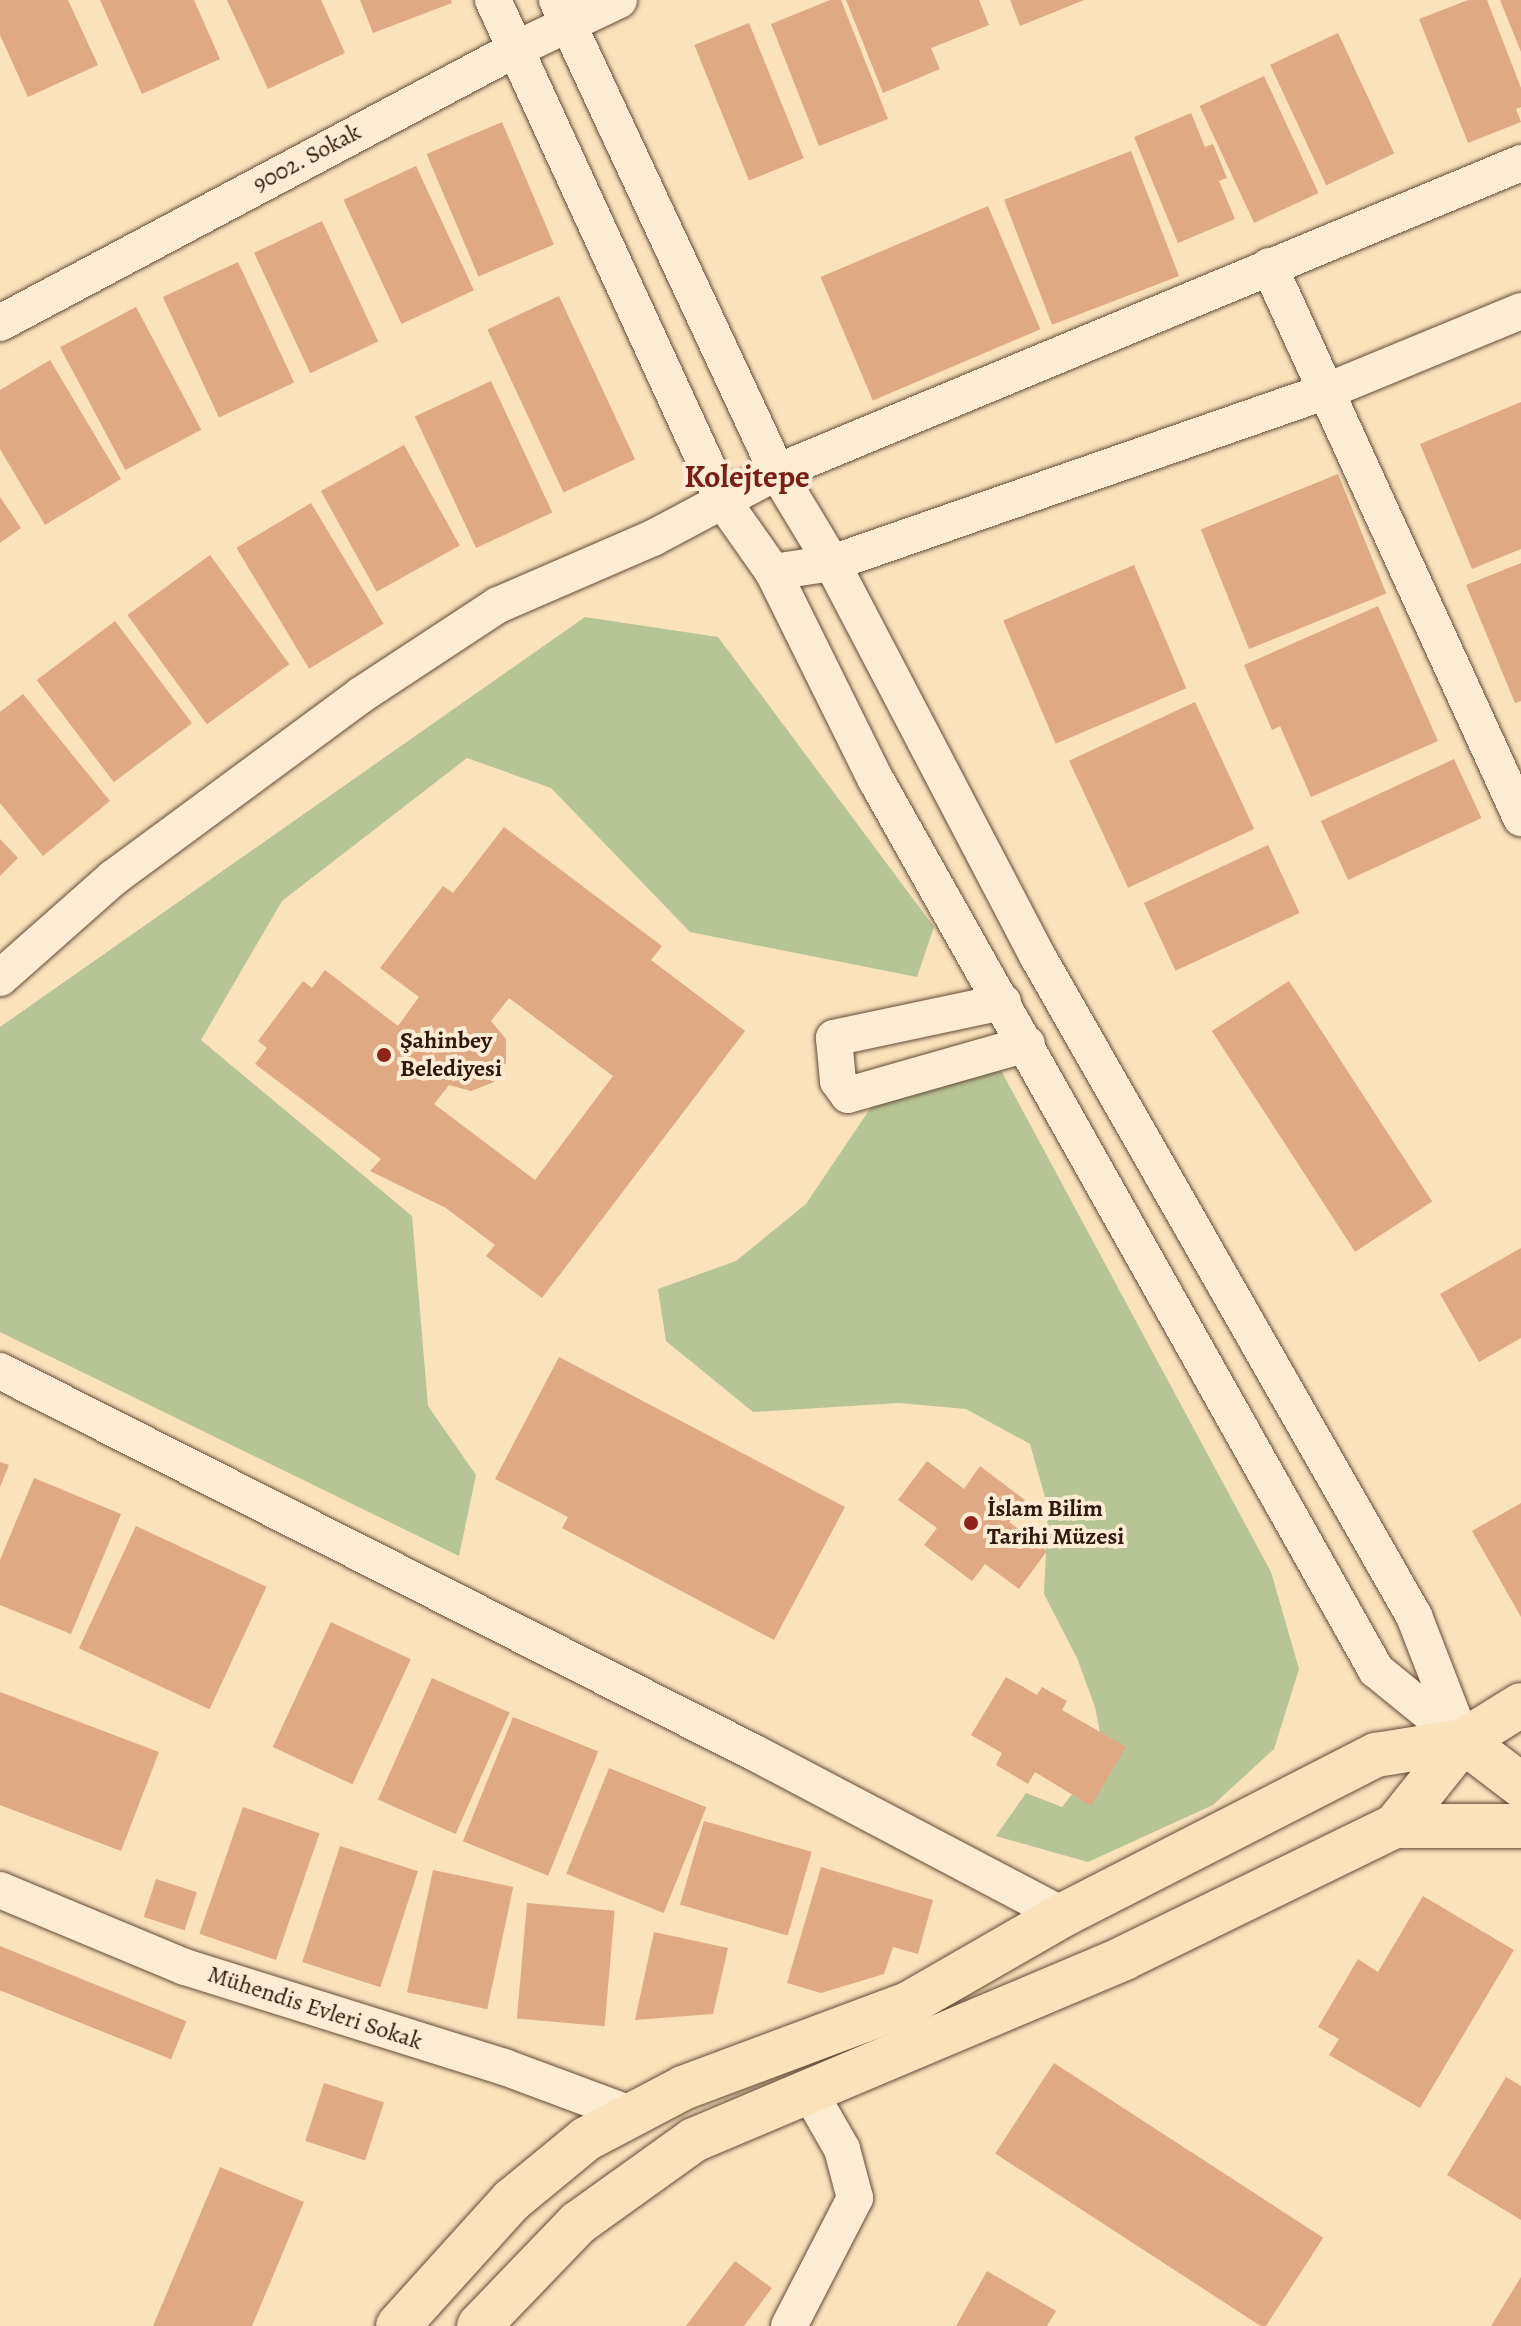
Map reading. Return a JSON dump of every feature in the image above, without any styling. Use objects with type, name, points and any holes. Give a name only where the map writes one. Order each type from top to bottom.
[{"type":"main road","points":[[479,2326],[578,2223],[694,2140],[807,2088],[956,2033],[1082,1977],[1395,1826],[1463,1741],[1521,1705]]},
{"type":"main road","points":[[398,2326],[512,2200],[586,2139],[683,2088],[908,2004],[1063,1915],[1376,1755],[1463,1741],[1521,1785]]},
{"type":"main road","points":[[1395,1826],[1521,1826]]},
{"type":"street","points":[[493,0],[723,501],[773,572],[876,780],[1376,1670],[1463,1741]]},
{"type":"street","name":"9002. Sokak","points":[[0,323],[516,49],[562,11],[619,0]]},
{"type":"street","points":[[562,11],[777,472],[832,563],[1038,957],[1414,1616],[1463,1741]]},
{"type":"street","points":[[0,978],[113,878],[411,662],[498,605],[653,538],[777,472],[1521,163]]},
{"type":"street","points":[[1269,266],[1521,818]]},
{"type":"street","points":[[773,572],[832,563],[1327,391],[1521,311]]},
{"type":"street","points":[[1003,1002],[834,1038],[838,1081],[848,1095],[1027,1044]]},
{"type":"street","points":[[0,1371],[757,1754],[1063,1915]]},
{"type":"street","name":"Mühendis Evleri Sokak","points":[[0,1890],[185,1967],[504,2067],[633,2115]]},
{"type":"street","points":[[789,2326],[855,2198],[842,2149],[807,2088]]},
{"type":"green space","points":[[585,617],[718,637],[934,927],[917,977],[690,932],[551,788],[467,758],[282,901],[201,1040],[412,1216],[428,1406],[476,1475],[459,1556],[0,1332],[0,1027]]},
{"type":"green space","points":[[997,1063],[1271,1572],[1299,1669],[1274,1749],[1213,1805],[1088,1862],[996,1836],[1026,1793],[1062,1807],[1104,1754],[1095,1707],[1077,1658],[1044,1594],[1048,1508],[1030,1444],[966,1409],[899,1403],[753,1412],[666,1341],[658,1289],[736,1261],[806,1204],[884,1088]]},
{"type":"building","points":[[0,0],[68,0],[98,65],[28,97],[0,35]]},
{"type":"building","points":[[100,0],[194,0],[220,59],[142,94]]},
{"type":"building","points":[[227,0],[321,0],[345,53],[268,89]]},
{"type":"building","points":[[360,0],[451,0],[452,3],[373,33]]},
{"type":"building","points":[[830,0],[841,0],[888,119],[819,146],[771,24]]},
{"type":"building","points":[[846,0],[979,0],[989,25],[931,48],[940,69],[883,93]]},
{"type":"building","points":[[1010,0],[1084,0],[1020,26]]},
{"type":"building","points":[[1468,0],[1487,0],[1521,88],[1521,107],[1516,109],[1521,122],[1468,143],[1419,19]]},
{"type":"building","points":[[1500,0],[1521,0],[1521,52]]},
{"type":"building","points":[[749,23],[804,158],[749,180],[694,45]]},
{"type":"building","points":[[1338,33],[1394,154],[1326,185],[1270,65]]},
{"type":"building","points":[[1264,76],[1319,193],[1254,223],[1200,106]]},
{"type":"building","points":[[1191,113],[1205,147],[1213,144],[1227,178],[1219,181],[1235,219],[1178,243],[1134,137]]},
{"type":"building","points":[[502,122],[554,244],[478,276],[427,154]]},
{"type":"building","points":[[1131,151],[1179,276],[1052,325],[1004,200]]},
{"type":"building","points":[[416,166],[474,290],[401,324],[343,200]]},
{"type":"building","points":[[988,206],[1040,329],[873,400],[820,277]]},
{"type":"building","points":[[322,221],[378,342],[310,373],[254,253]]},
{"type":"building","points":[[238,262],[294,383],[219,418],[163,297]]},
{"type":"building","points":[[559,296],[635,459],[563,493],[487,329]]},
{"type":"building","points":[[136,307],[201,430],[125,470],[60,347]]},
{"type":"building","points":[[50,360],[121,479],[45,525],[0,449],[0,390]]},
{"type":"building","points":[[491,381],[552,512],[476,548],[415,416]]},
{"type":"building","points":[[1521,402],[1521,549],[1472,569],[1420,444]]},
{"type":"building","points":[[404,445],[460,546],[377,592],[321,491]]},
{"type":"building","points":[[1338,474],[1386,594],[1249,649],[1201,529]]},
{"type":"building","points":[[0,497],[21,528],[0,543]]},
{"type":"building","points":[[311,503],[384,624],[309,669],[236,548]]},
{"type":"building","points":[[210,555],[289,664],[207,724],[127,615]]},
{"type":"building","points":[[1521,563],[1521,701],[1515,703],[1466,585]]},
{"type":"building","points":[[1134,565],[1186,688],[1056,744],[1003,620]]},
{"type":"building","points":[[1378,606],[1438,741],[1311,797],[1280,726],[1272,730],[1244,665]]},
{"type":"building","points":[[115,621],[192,723],[114,782],[37,680]]},
{"type":"building","points":[[23,694],[110,801],[43,856],[0,803],[0,712]]},
{"type":"building","points":[[1195,702],[1254,829],[1128,888],[1069,761]]},
{"type":"building","points":[[1454,759],[1481,818],[1348,880],[1321,821]]},
{"type":"building","name":"Şahinbey Belediyesi","points":[[504,827],[662,946],[651,960],[745,1031],[542,1298],[486,1256],[495,1245],[446,1208],[370,1171],[381,1159],[255,1064],[267,1048],[258,1041],[303,981],[312,988],[325,970],[398,1026],[419,997],[380,968],[443,886],[453,893]],"holes":[[[509,998],[613,1076],[535,1180],[434,1104],[449,1085],[471,1091],[494,1082],[506,1063],[506,1039],[491,1021]]]},
{"type":"building","points":[[0,839],[18,858],[0,876]]},
{"type":"building","points":[[1268,845],[1300,913],[1176,971],[1144,903]]},
{"type":"building","points":[[1289,981],[1432,1202],[1355,1252],[1212,1031]]},
{"type":"building","points":[[1521,1248],[1521,1338],[1479,1362],[1440,1294]]},
{"type":"building","points":[[559,1357],[845,1507],[774,1640],[562,1528],[568,1517],[495,1479]]},
{"type":"building","points":[[927,1461],[964,1489],[980,1466],[1025,1500],[1009,1522],[1047,1551],[1019,1589],[985,1564],[972,1581],[924,1545],[937,1528],[898,1500]]},
{"type":"building","points":[[0,1462],[9,1465],[0,1487]]},
{"type":"building","points":[[34,1478],[121,1514],[71,1634],[0,1605],[0,1560]]},
{"type":"building","points":[[1521,1503],[1521,1617],[1472,1531]]},
{"type":"building","points":[[136,1526],[267,1587],[209,1709],[79,1648]]},
{"type":"building","points":[[331,1622],[411,1659],[352,1784],[273,1747]]},
{"type":"building","points":[[1006,1677],[1037,1695],[1042,1687],[1067,1701],[1062,1710],[1126,1747],[1091,1806],[1035,1772],[1028,1784],[996,1765],[1002,1753],[971,1735]]},
{"type":"building","points":[[432,1678],[510,1713],[456,1834],[378,1800]]},
{"type":"building","points":[[0,1692],[159,1752],[121,1851],[0,1805]]},
{"type":"building","points":[[513,1717],[598,1751],[548,1876],[463,1841]]},
{"type":"building","points":[[609,1768],[706,1807],[664,1913],[566,1874]]},
{"type":"building","points":[[243,1807],[320,1833],[276,1960],[199,1934]]},
{"type":"building","points":[[704,1821],[812,1852],[788,1936],[680,1905]]},
{"type":"building","points":[[340,1846],[418,1871],[380,1987],[302,1962]]},
{"type":"building","points":[[821,1867],[933,1900],[918,1954],[893,1947],[884,1974],[821,1993],[787,1983]]},
{"type":"building","points":[[433,1870],[513,1887],[487,2009],[407,1992]]},
{"type":"building","points":[[156,1879],[197,1892],[185,1930],[144,1917]]},
{"type":"building","points":[[1423,1896],[1514,1950],[1420,2108],[1329,2055],[1339,2039],[1318,2027],[1358,1959],[1378,1972]]},
{"type":"building","points":[[527,1903],[615,1911],[605,2026],[517,2019]]},
{"type":"building","points":[[654,1932],[728,1948],[713,2014],[635,2020]]},
{"type":"building","points":[[0,1946],[186,2021],[171,2059],[0,1990]]},
{"type":"building","points":[[1054,2063],[1323,2238],[1266,2326],[1261,2326],[995,2154]]},
{"type":"building","points":[[1506,2077],[1521,2086],[1521,2220],[1447,2175]]},
{"type":"building","points":[[324,2083],[384,2102],[365,2160],[305,2141]]},
{"type":"building","points":[[220,2167],[304,2202],[252,2326],[153,2326]]},
{"type":"building","points":[[735,2261],[772,2288],[744,2326],[686,2326]]},
{"type":"building","points":[[987,2271],[1056,2311],[1047,2326],[956,2326]]},
{"type":"building","points":[[1521,2277],[1521,2326],[1491,2326]]},
{"type":"place","name":"Şahinbey Belediyesi","points":[[384,1055]]},
{"type":"place","name":"İslam Bilim Tarihi Müzesi","points":[[971,1523]]},
{"type":"district","name":"Kolejtepe","points":[[747,476]]}]
